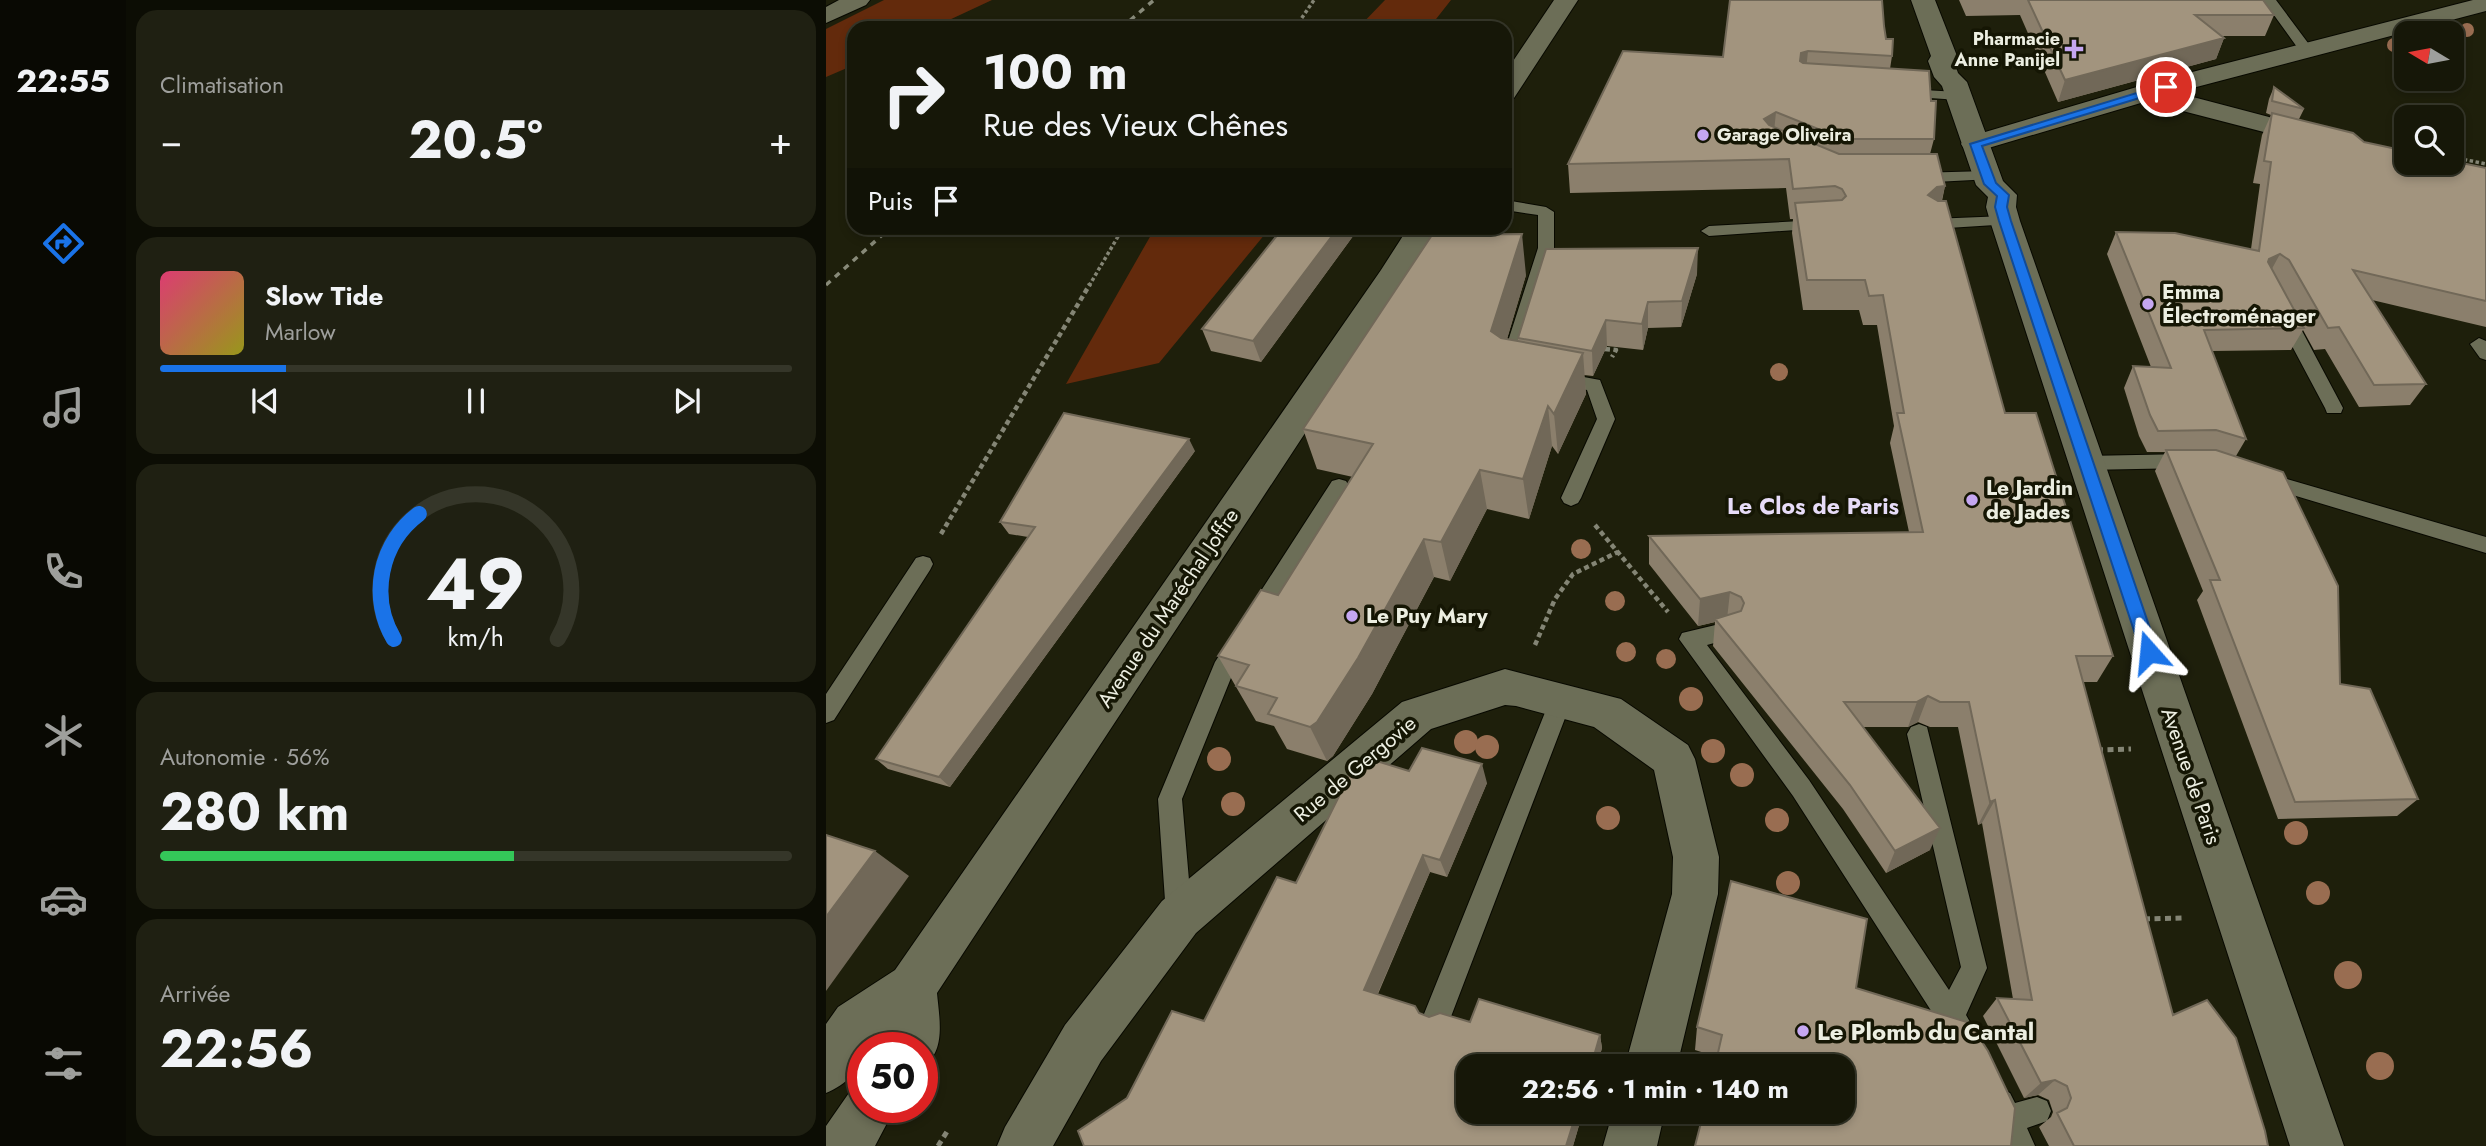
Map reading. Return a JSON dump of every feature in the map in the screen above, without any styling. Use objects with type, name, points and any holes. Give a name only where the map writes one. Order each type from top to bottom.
[{"type":"main road","points":[[826,16],[858,0]]},
{"type":"main road","points":[[1512,81],[1566,0]]},
{"type":"main road","name":"Avenue de Paris","points":[[1923,0],[1944,56],[1941,61],[1947,76],[1957,89],[1996,197],[2317,1146]]},
{"type":"main road","points":[[1975,144],[2166,87],[2486,4]]},
{"type":"main road","points":[[2166,87],[2184,103],[2394,154]]},
{"type":"main road","name":"Avenue du Maréchal Joffre","points":[[826,1067],[856,1025],[912,987],[1418,235]]},
{"type":"main road","name":"Rue de Gergovie","points":[[1024,1146],[1083,1043],[1179,917],[1417,715],[1505,687],[1606,712],[1673,759],[1696,857],[1695,894],[1654,1054]]},
{"type":"main road","points":[[912,987],[915,1032]]},
{"type":"main road","points":[[844,1146],[859,1123]]},
{"type":"main road","points":[[1630,1146],[1636,1124]]},
{"type":"lane","points":[[2269,0],[2307,51]]},
{"type":"lane","points":[[1885,92],[1957,89]]},
{"type":"lane","points":[[1901,177],[1996,197]]},
{"type":"lane","points":[[1932,224],[1996,197]]},
{"type":"lane","points":[[1512,206],[1546,212],[1546,248],[1508,370],[1520,372]]},
{"type":"lane","points":[[1709,231],[1831,224]]},
{"type":"lane","points":[[2276,298],[2334,408]]},
{"type":"lane","points":[[1545,376],[1594,385],[1605,419],[1571,498]]},
{"type":"lane","points":[[2085,463],[2204,461]]},
{"type":"lane","points":[[2242,472],[2486,545]]},
{"type":"lane","points":[[1179,917],[1170,799],[1223,669],[1339,486]]},
{"type":"lane","points":[[826,713],[923,564]]},
{"type":"lane","points":[[1728,631],[1690,639],[1801,788],[1981,1062]]},
{"type":"lane","points":[[1438,1014],[1561,700]]},
{"type":"lane","points":[[1919,734],[1974,968],[1951,1017]]},
{"type":"lane","points":[[1991,1085],[2020,1146]]},
{"type":"lane","points":[[2008,1120],[2037,1111]]},
{"type":"path","points":[[1300,21],[1314,0]]},
{"type":"path","points":[[2464,163],[2486,164]]},
{"type":"path","points":[[923,564],[1119,235]]},
{"type":"path","points":[[1516,688],[1555,599],[1573,574],[1618,552],[1690,639]]},
{"type":"path","points":[[2134,918],[2196,918]]},
{"type":"path","points":[[938,1146],[948,1130]]},
{"type":"shaded area","points":[[884,0],[992,0],[947,21],[847,21],[847,68],[826,77],[826,29]]},
{"type":"shaded area","points":[[1385,0],[1451,0],[1434,21],[1365,21]]},
{"type":"shaded area","points":[[1151,235],[1264,235],[1159,363],[1066,384]]},
{"type":"building","points":[[1730,0],[1882,0],[1886,39],[1893,39],[1892,56],[1808,51],[1801,53],[1800,61],[1929,71],[1931,101],[1936,101],[1934,139],[1843,139],[1776,112],[1764,119],[1769,125],[1839,154],[1937,154],[1945,186],[1937,187],[1928,195],[1938,201],[1946,201],[2005,413],[2036,413],[2113,656],[2076,656],[2173,1015],[2207,1000],[2236,1038],[2268,1146],[2074,1146],[2057,1113],[2067,1108],[2071,1098],[2067,1086],[2055,1080],[2041,1083],[1997,998],[2032,1000],[1995,800],[1990,802],[1969,702],[1940,702],[1928,696],[1917,702],[1844,702],[1940,828],[1895,851],[1850,785],[1715,619],[1741,611],[1744,603],[1741,597],[1730,592],[1700,599],[1649,536],[1923,532],[1897,413],[1904,413],[1883,295],[1869,296],[1865,280],[1807,280],[1795,203],[1842,200],[1846,196],[1842,189],[1835,186],[1793,189],[1789,159],[1568,164],[1623,51],[1723,57]]},
{"type":"building","points":[[2028,0],[2263,0],[2274,15],[2195,15],[2224,38],[2065,80]]},
{"type":"building","points":[[2274,87],[2304,109],[2272,101]]},
{"type":"building","points":[[2272,113],[2353,133],[2364,142],[2394,148],[2394,175],[2464,175],[2464,163],[2486,168],[2486,301],[2353,270],[2426,384],[2374,385],[2339,327],[2328,328],[2289,260],[2280,254],[2268,262],[2304,328],[2204,330],[2246,439],[2216,430],[2158,431],[2133,366],[2171,368],[2116,232],[2175,233],[2259,251],[2271,162],[2264,161]]},
{"type":"building","points":[[1522,234],[1491,331],[1501,338],[1583,353],[1554,414],[1548,406],[1523,479],[1480,470],[1441,542],[1424,539],[1358,658],[1317,722],[1310,727],[1268,714],[1277,698],[1236,686],[1249,665],[1218,656],[1261,590],[1278,595],[1373,444],[1303,429],[1432,235]]},
{"type":"building","points":[[1277,235],[1333,235],[1253,341],[1202,329]]},
{"type":"building","points":[[1698,248],[1682,301],[1648,302],[1642,324],[1606,320],[1592,351],[1518,338],[1546,249]]},
{"type":"building","points":[[1064,413],[1189,439],[939,777],[876,759],[1035,527],[1000,522]]},
{"type":"building","points":[[2166,450],[2216,450],[2283,472],[2338,586],[2340,684],[2370,689],[2418,799],[2295,802],[2210,580],[2220,580]]},
{"type":"building","points":[[1422,748],[1482,764],[1440,860],[1423,855],[1364,990],[1415,1006],[1419,1013],[1429,1017],[1440,1013],[1470,1022],[1479,999],[1600,1035],[1594,1054],[1456,1054],[1456,1124],[1573,1124],[1566,1146],[1084,1146],[1078,1131],[1127,1098],[1172,1011],[1204,1021],[1277,877],[1296,883],[1349,776],[1370,759],[1409,771]]},
{"type":"building","points":[[826,835],[875,851],[826,917]]},
{"type":"building","name":"Le Plomb du Cantal","points":[[1731,881],[1867,919],[1856,988],[1970,1023],[1988,1051],[2015,1108],[2011,1146],[1695,1146],[1701,1124],[1855,1124],[1855,1054],[1718,1054],[1722,1035],[1697,1027]]},
{"type":"railway","points":[[1129,21],[1154,0]]},
{"type":"railway","points":[[826,285],[882,235]]},
{"type":"place","name":"Pharmacie Anne Panijel","points":[[2074,49]]},
{"type":"place","name":"Garage Oliveira","points":[[1703,135]]},
{"type":"place","name":"Emma Électroménager","points":[[2148,304]]},
{"type":"place","name":"Le Jardin de Jades","points":[[1972,500]]},
{"type":"place","name":"Le Puy Mary","points":[[1352,616]]},
{"type":"place","name":"Le Plomb du Cantal","points":[[1803,1031]]},
{"type":"district","name":"Le Clos de Paris","points":[[1813,506]]},
{"type":"route","points":[[2149,652],[2005,221],[2001,207],[2003,195],[1990,184],[1975,144],[2166,87]]}]
